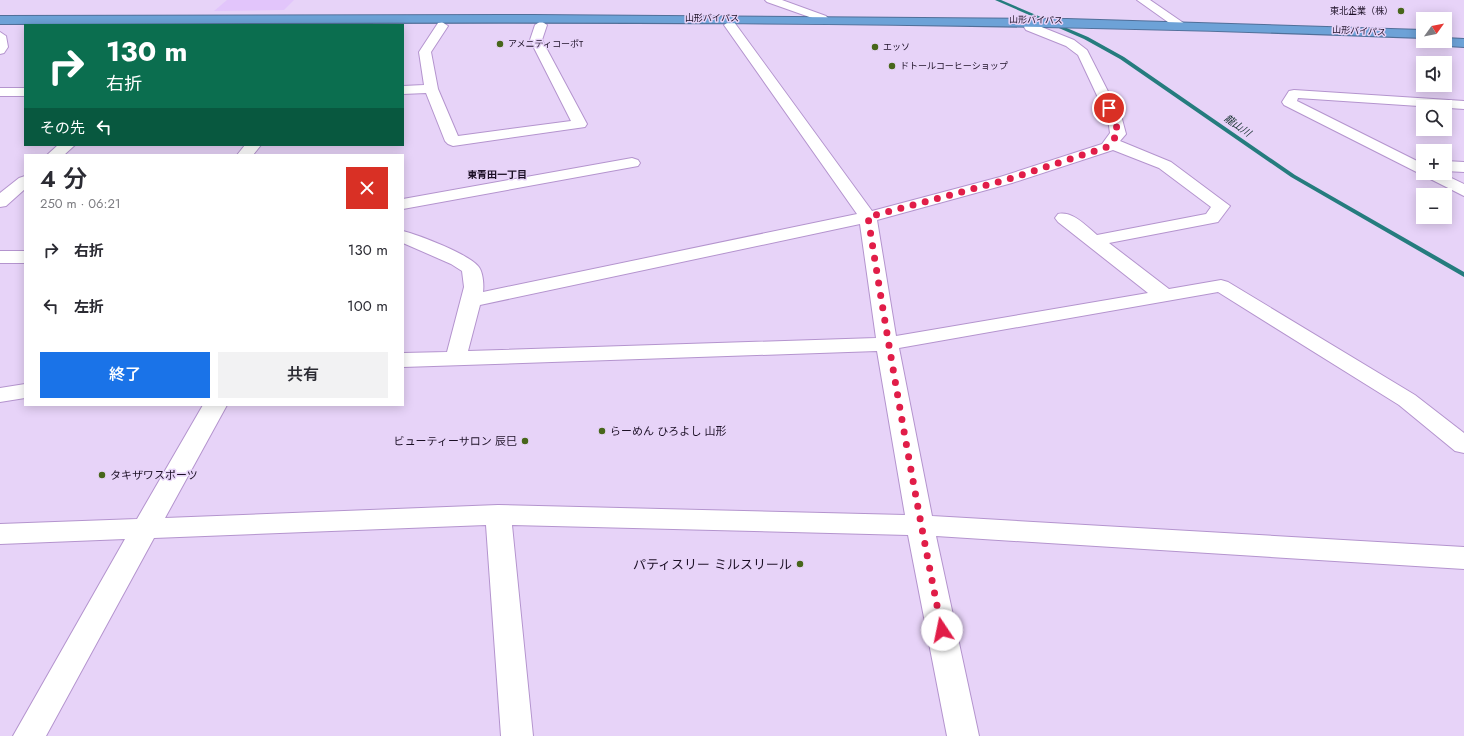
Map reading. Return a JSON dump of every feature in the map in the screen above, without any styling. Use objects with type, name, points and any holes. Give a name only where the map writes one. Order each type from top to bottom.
[{"type":"highway","name":"山形バイパス","points":[[0,20],[822,18],[1125,26],[1416,41]]},
{"type":"highway","name":"山形バイパス","points":[[404,26],[1027,24]]},
{"type":"highway","name":"山形バイパス","points":[[1125,26],[1179,24],[1416,34]]},
{"type":"highway","points":[[0,27],[24,27]]},
{"type":"highway","points":[[1452,35],[1464,35]]},
{"type":"highway","points":[[1452,42],[1464,43]]},
{"type":"street","points":[[771,0],[822,18]]},
{"type":"street","points":[[1143,0],[1179,24]]},
{"type":"street","points":[[470,301],[868,217],[1006,180],[1107,147],[1118,134],[1115,119],[1083,53],[1070,42],[1027,24]]},
{"type":"street","points":[[442,26],[425,52],[430,89],[453,141],[580,124],[536,40],[541,25]]},
{"type":"street","points":[[730,25],[868,217],[887,344],[920,525],[963,736]]},
{"type":"street","points":[[0,36],[2,47],[0,50]]},
{"type":"street","points":[[404,90],[430,89]]},
{"type":"street","points":[[0,92],[24,92]]},
{"type":"street","points":[[1416,165],[1289,102],[1294,94],[1464,105]]},
{"type":"street","points":[[1093,241],[1212,218],[1221,206],[1165,165],[1110,143]]},
{"type":"street","points":[[56,154],[66,146]]},
{"type":"street","points":[[246,154],[252,146]]},
{"type":"street","points":[[404,204],[632,163]]},
{"type":"street","points":[[1452,166],[1464,167]]},
{"type":"street","points":[[1443,180],[1464,191]]},
{"type":"street","points":[[0,202],[24,182]]},
{"type":"street","points":[[1064,218],[1165,296]]},
{"type":"street","points":[[404,236],[458,260],[471,269],[474,287],[456,358]]},
{"type":"street","points":[[0,257],[24,257]]},
{"type":"street","points":[[404,360],[887,344],[1222,286],[1407,400],[1464,445]]},
{"type":"street","points":[[0,395],[24,391]]},
{"type":"street","points":[[29,736],[214,406]]},
{"type":"street","points":[[498,515],[517,736]]},
{"type":"street","points":[[0,534],[498,515],[920,525],[1464,558]]},
{"type":"shaded area","points":[[227,0],[294,0],[284,10],[214,11]]},
{"type":"waterway","name":"龍山川","points":[[997,0],[1086,38],[1122,58],[1293,176],[1464,275]]},
{"type":"place","name":"東北企業（株）","points":[[1401,11]]},
{"type":"place","name":"アメニティコーポT","points":[[500,44]]},
{"type":"place","name":"エッソ","points":[[875,47]]},
{"type":"place","name":"ドトールコーヒーショップ","points":[[892,66]]},
{"type":"place","name":"らーめん ひろよし 山形","points":[[602,431]]},
{"type":"place","name":"ビューティーサロン 辰巳","points":[[525,441]]},
{"type":"place","name":"タキザワスポーツ","points":[[102,475]]},
{"type":"place","name":"パティスリー ミルスリール","points":[[800,564]]},
{"type":"district","name":"東青田一丁目","points":[[497,174]]},
{"type":"route","points":[[942,630],[920,525],[887,344],[868,217],[1006,180],[1107,147],[1118,134],[1115,119],[1109,108]]}]
